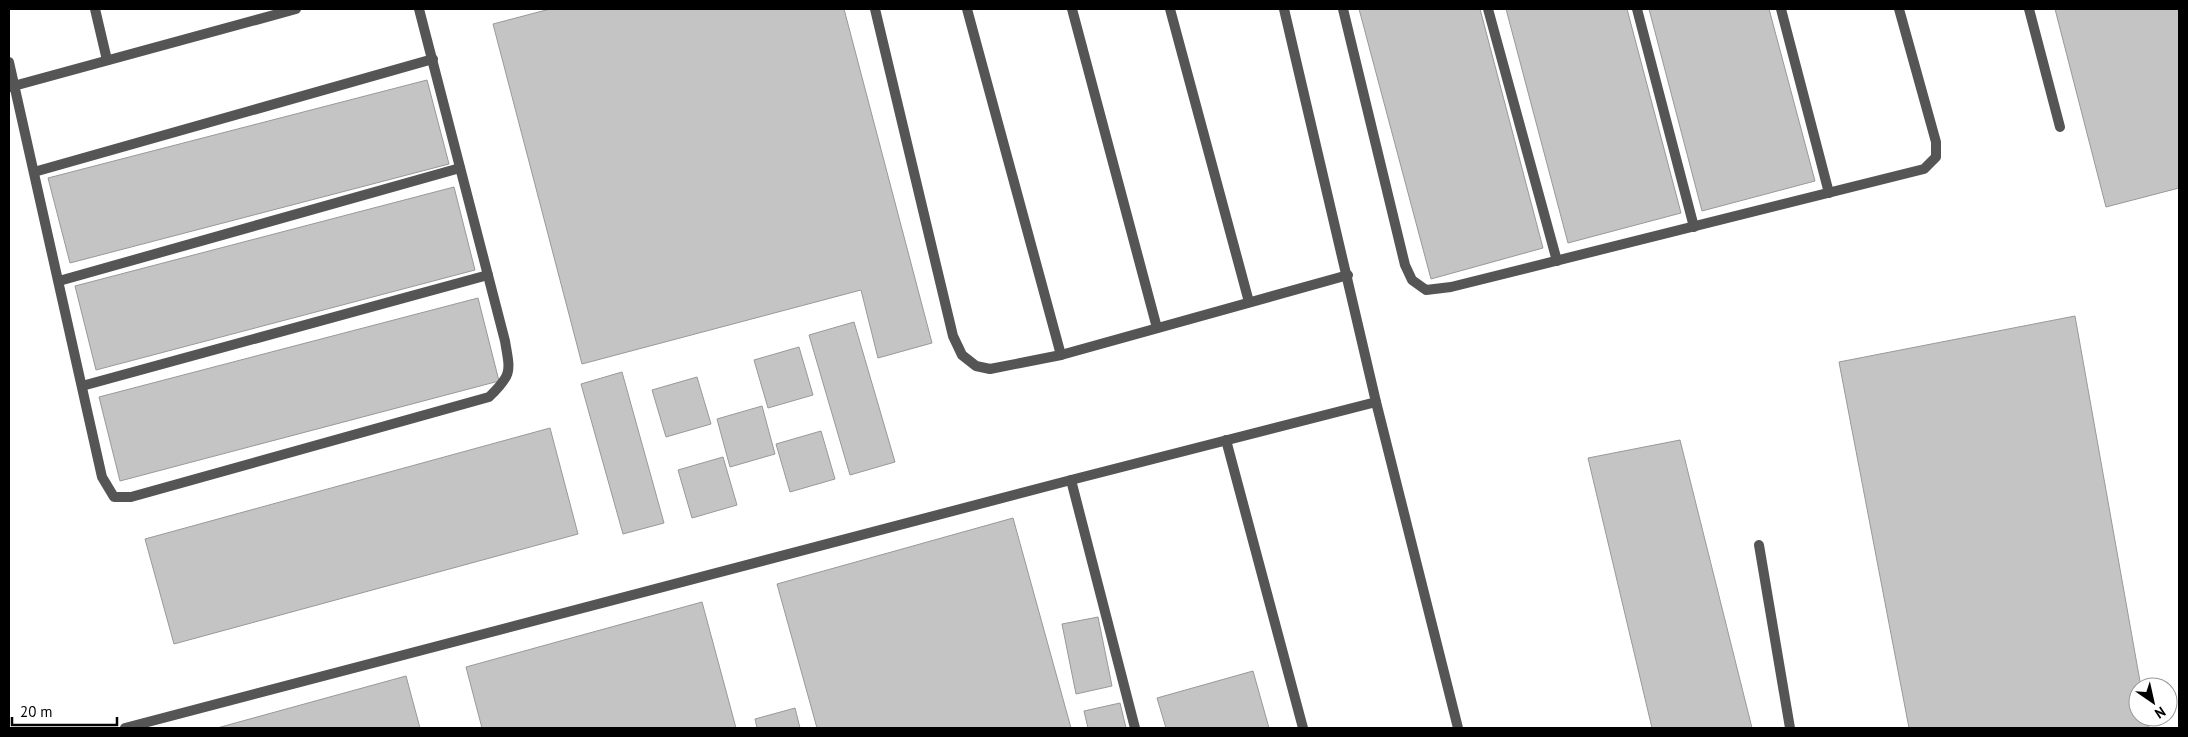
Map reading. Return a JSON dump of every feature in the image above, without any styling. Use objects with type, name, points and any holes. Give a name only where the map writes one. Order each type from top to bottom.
[{"type":"lane","points":[[95,9],[107,60]]},
{"type":"lane","points":[[12,86],[296,9]]},
{"type":"lane","points":[[9,62],[12,86],[34,172],[102,477],[114,496],[131,497],[489,397],[503,384],[510,371],[505,340],[420,9]]},
{"type":"lane","points":[[875,9],[953,336],[962,355],[976,366],[990,370],[1061,355],[1348,275]]},
{"type":"lane","points":[[968,9],[1061,355]]},
{"type":"lane","points":[[1072,9],[1157,328]]},
{"type":"lane","points":[[1170,9],[1250,302]]},
{"type":"lane","points":[[1284,9],[1348,275],[1376,402],[1458,728]]},
{"type":"lane","points":[[1343,9],[1405,265],[1412,280],[1426,290],[1451,287],[1924,169],[1936,157],[1936,142],[1899,9]]},
{"type":"lane","points":[[1488,9],[1556,261]]},
{"type":"lane","points":[[1637,9],[1694,227]]},
{"type":"lane","points":[[1781,9],[1829,193]]},
{"type":"lane","points":[[2029,9],[2060,127]]},
{"type":"lane","points":[[34,172],[432,59]]},
{"type":"lane","points":[[59,281],[460,168]]},
{"type":"lane","points":[[82,386],[488,275]]},
{"type":"lane","points":[[125,728],[1376,402]]},
{"type":"lane","points":[[1226,440],[1303,728]]},
{"type":"lane","points":[[1071,480],[1135,728]]},
{"type":"lane","points":[[1759,545],[1790,728]]},
{"type":"building","points":[[550,9],[844,9],[932,343],[878,358],[861,290],[582,364],[493,24]]},
{"type":"building","points":[[1359,9],[1480,9],[1543,248],[1431,279]]},
{"type":"building","points":[[1506,9],[1627,9],[1681,213],[1568,243]]},
{"type":"building","points":[[1649,9],[1769,9],[1815,181],[1702,211]]},
{"type":"building","points":[[2055,9],[2179,9],[2179,188],[2106,207]]},
{"type":"building","points":[[427,80],[449,164],[70,263],[48,178]]},
{"type":"building","points":[[454,187],[475,270],[96,370],[75,286]]},
{"type":"building","points":[[478,298],[499,381],[120,481],[99,397]]},
{"type":"building","points":[[2075,316],[2139,677],[2128,677],[2128,727],[2149,728],[1909,728],[1839,362]]},
{"type":"building","points":[[854,322],[895,462],[850,475],[809,335]]},
{"type":"building","points":[[799,347],[813,395],[768,408],[754,360]]},
{"type":"building","points":[[622,372],[664,523],[623,534],[581,384]]},
{"type":"building","points":[[697,377],[711,424],[666,437],[652,390]]},
{"type":"building","points":[[762,406],[775,454],[730,467],[717,419]]},
{"type":"building","points":[[550,428],[578,534],[174,644],[145,539]]},
{"type":"building","points":[[821,431],[835,479],[790,492],[776,444]]},
{"type":"building","points":[[1680,440],[1752,728],[1652,728],[1588,458]]},
{"type":"building","points":[[723,457],[737,505],[692,518],[678,470]]},
{"type":"building","points":[[1013,518],[1071,728],[817,728],[777,584]]},
{"type":"building","points":[[702,602],[736,728],[482,728],[466,667]]},
{"type":"building","points":[[1098,617],[1112,686],[1076,694],[1062,624]]},
{"type":"building","points":[[1253,671],[1269,728],[1166,728],[1157,698]]},
{"type":"building","points":[[406,676],[420,728],[217,728]]},
{"type":"building","points":[[1120,703],[1126,728],[1088,728],[1084,711]]},
{"type":"building","points":[[795,708],[800,728],[757,728],[755,719]]}]
